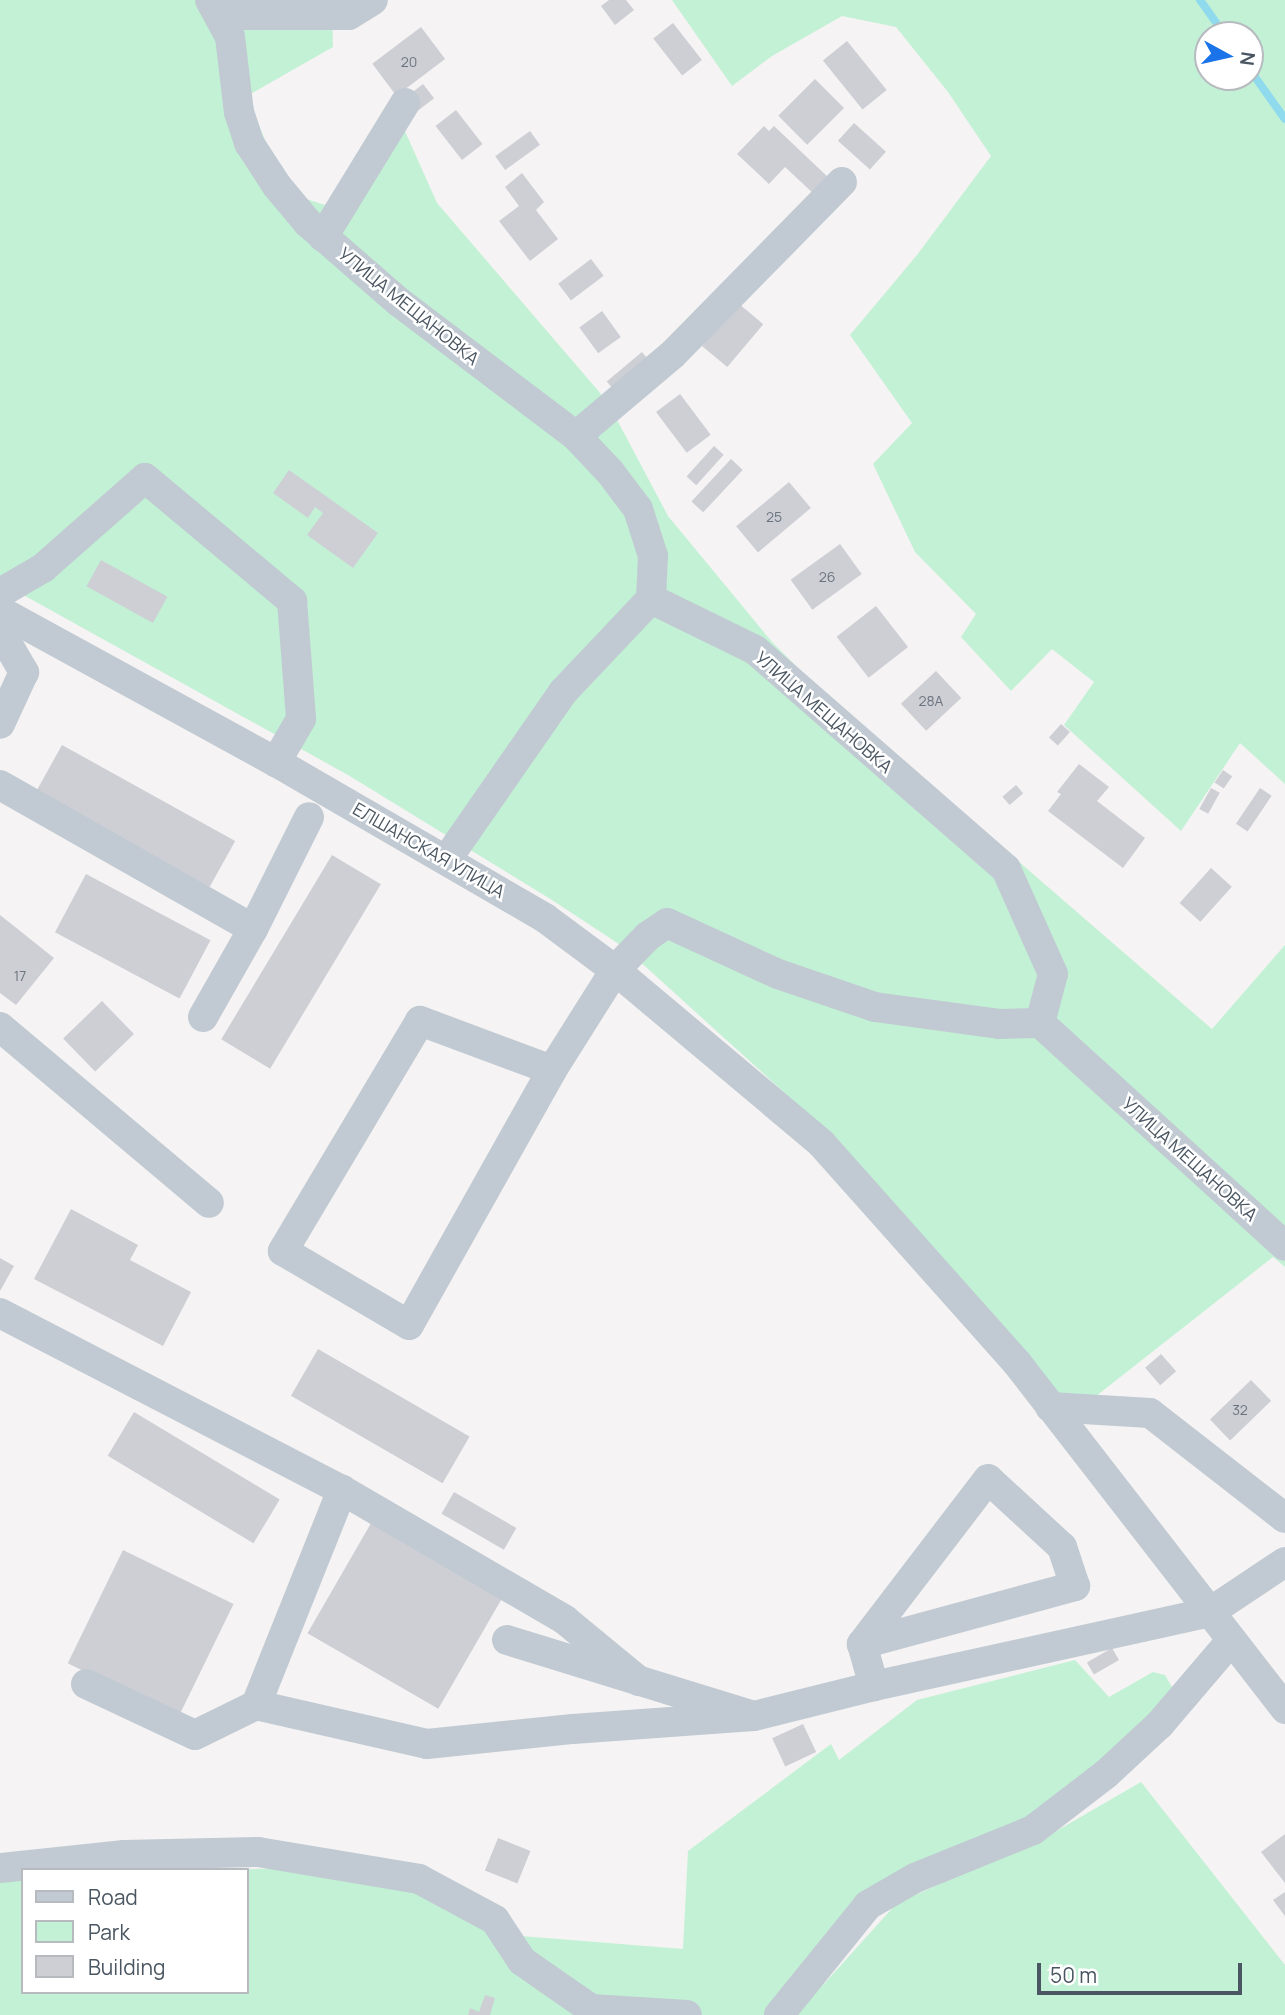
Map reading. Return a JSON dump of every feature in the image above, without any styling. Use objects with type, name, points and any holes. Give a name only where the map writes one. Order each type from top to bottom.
[{"type":"street","points":[[215,8],[349,15],[373,0]]},
{"type":"street","name":"УЛИЦА МЕЩАНОВКА","points":[[215,8],[235,56],[239,111],[249,143],[277,186],[323,237],[399,302],[576,436],[610,472],[638,509],[653,556],[651,599],[755,650],[1006,869],[1053,974],[1040,1023],[1285,1246]]},
{"type":"street","points":[[323,237],[405,103]]},
{"type":"street","points":[[576,436],[673,354],[842,182]]},
{"type":"street","points":[[0,593],[43,568],[145,478],[292,601],[302,719],[276,762]]},
{"type":"street","points":[[447,859],[563,692],[651,599]]},
{"type":"street","name":"ЕЛШАНСКАЯ УЛИЦА","points":[[0,611],[276,762],[545,918],[615,970],[821,1143],[1017,1363],[1285,1709]]},
{"type":"street","points":[[0,631],[24,672],[0,724]]},
{"type":"street","points":[[0,785],[253,929]]},
{"type":"street","points":[[203,1017],[253,929],[309,817]]},
{"type":"street","points":[[552,1070],[420,1021],[283,1251],[409,1325],[552,1070],[615,970],[648,936],[667,923],[778,974],[875,1007],[999,1024],[1040,1023]]},
{"type":"street","points":[[0,1027],[209,1203]]},
{"type":"street","points":[[0,1313],[342,1490],[565,1620],[639,1681]]},
{"type":"street","points":[[1050,1407],[1150,1413],[1285,1518]]},
{"type":"street","points":[[988,1479],[1062,1547],[1075,1586],[862,1644],[988,1479]]},
{"type":"street","points":[[256,1705],[342,1490]]},
{"type":"street","points":[[86,1684],[195,1735],[256,1705],[427,1744],[573,1729],[754,1716],[874,1686],[1210,1612],[1285,1562]]},
{"type":"street","points":[[507,1640],[754,1716]]},
{"type":"street","points":[[779,2015],[868,1906],[915,1878],[1033,1830],[1106,1774],[1160,1724],[1231,1641]]},
{"type":"street","points":[[862,1644],[874,1686]]},
{"type":"street","points":[[0,1868],[124,1855],[258,1852],[419,1879],[495,1920],[522,1961],[589,2012],[687,2015]]},
{"type":"green space","points":[[0,0],[328,0],[332,5],[333,47],[247,96],[287,193],[325,205],[404,129],[437,203],[607,401],[668,516],[772,642],[865,735],[996,842],[1212,1029],[1285,945],[1285,1267],[1273,1257],[1072,1415],[830,1134],[625,948],[348,775],[0,582]]},
{"type":"green space","points":[[672,0],[1285,0],[1285,784],[1240,743],[1181,831],[1064,725],[1094,682],[1052,649],[1011,691],[961,637],[976,614],[915,552],[873,464],[912,423],[850,335],[917,255],[991,156],[948,92],[896,27],[842,16],[772,56],[732,86]]},
{"type":"green space","points":[[1075,1660],[1109,1697],[1153,1672],[1165,1675],[1172,1687],[1127,1743],[1028,1819],[859,1899],[798,1975],[823,1985],[897,1903],[1046,1837],[1141,1782],[1285,1965],[1285,2015],[0,2015],[0,1878],[21,1876],[21,1994],[248,1994],[248,1869],[361,1866],[508,1935],[683,1949],[688,1851],[831,1744],[839,1760],[917,1700]]},
{"type":"building","points":[[609,0],[626,0],[634,10],[615,25],[601,6]]},
{"type":"building","points":[[673,23],[702,60],[682,75],[653,38]]},
{"type":"building","points":[[421,27],[445,59],[396,96],[372,64]]},
{"type":"building","points":[[847,41],[887,90],[863,109],[823,61]]},
{"type":"building","points":[[815,79],[844,108],[807,145],[778,116]]},
{"type":"building","points":[[423,84],[434,98],[418,111],[406,97]]},
{"type":"building","points":[[456,110],[482,144],[462,160],[436,126]]},
{"type":"building","points":[[854,123],[886,152],[870,170],[838,141]]},
{"type":"building","points":[[764,126],[769,131],[774,126],[830,179],[815,195],[785,167],[769,184],[737,154]]},
{"type":"building","points":[[530,131],[540,145],[505,170],[495,156]]},
{"type":"building","points":[[522,173],[544,202],[536,210],[558,239],[530,261],[499,221],[519,206],[505,187]]},
{"type":"building","points":[[591,259],[604,276],[571,300],[558,284]]},
{"type":"building","points":[[738,303],[763,324],[727,367],[702,346]]},
{"type":"building","points":[[602,311],[621,337],[598,353],[579,327]]},
{"type":"building","points":[[642,352],[652,364],[617,394],[607,382]]},
{"type":"building","points":[[680,394],[711,435],[687,453],[656,412]]},
{"type":"building","points":[[714,446],[724,455],[696,485],[687,476]]},
{"type":"building","points":[[731,459],[743,470],[703,512],[691,501]]},
{"type":"building","points":[[289,470],[378,533],[353,568],[307,535],[323,513],[315,507],[308,518],[273,493]]},
{"type":"building","points":[[789,482],[811,508],[758,552],[736,526]]},
{"type":"building","points":[[840,544],[862,574],[812,610],[791,580]]},
{"type":"building","points":[[101,560],[167,597],[153,623],[86,586]]},
{"type":"building","points":[[876,606],[908,647],[869,678],[837,637]]},
{"type":"building","points":[[936,671],[961,698],[926,731],[901,704]]},
{"type":"building","points":[[1061,724],[1070,732],[1058,745],[1049,737]]},
{"type":"building","points":[[62,745],[235,841],[209,887],[36,791]]},
{"type":"building","points":[[1079,764],[1109,787],[1097,801],[1145,838],[1123,868],[1048,811],[1061,794],[1057,792]]},
{"type":"building","points":[[1223,770],[1232,776],[1224,789],[1215,782]]},
{"type":"building","points":[[1016,785],[1023,793],[1010,805],[1002,797]]},
{"type":"building","points":[[1211,788],[1220,793],[1208,814],[1199,809]]},
{"type":"building","points":[[1260,788],[1272,796],[1248,831],[1236,824]]},
{"type":"building","points":[[332,855],[381,884],[270,1069],[221,1039]]},
{"type":"building","points":[[1211,868],[1232,887],[1200,922],[1180,903]]},
{"type":"building","points":[[86,874],[210,940],[180,998],[55,932]]},
{"type":"building","points":[[0,915],[54,958],[16,1005],[0,993]]},
{"type":"building","points":[[102,1001],[134,1034],[95,1072],[63,1039]]},
{"type":"building","points":[[71,1209],[138,1245],[130,1260],[191,1292],[163,1346],[34,1279]]},
{"type":"building","points":[[0,1258],[14,1266],[0,1291]]},
{"type":"building","points":[[318,1349],[470,1436],[443,1483],[291,1396]]},
{"type":"building","points":[[1161,1354],[1176,1371],[1160,1385],[1145,1368]]},
{"type":"building","points":[[1251,1380],[1271,1401],[1230,1440],[1210,1420]]},
{"type":"building","points":[[134,1412],[280,1500],[253,1543],[108,1456]]},
{"type":"building","points":[[454,1492],[516,1528],[504,1550],[442,1514]]},
{"type":"building","points":[[374,1518],[505,1594],[438,1709],[307,1633]]},
{"type":"building","points":[[123,1550],[234,1604],[178,1717],[68,1663]]},
{"type":"building","points":[[1112,1648],[1119,1660],[1094,1675],[1087,1662]]},
{"type":"building","points":[[803,1724],[816,1752],[785,1766],[772,1738]]},
{"type":"building","points":[[1285,1834],[1285,1883],[1261,1852]]},
{"type":"building","points":[[498,1838],[530,1851],[517,1884],[485,1870]]},
{"type":"building","points":[[1285,1892],[1285,1916],[1273,1900]]},
{"type":"building","points":[[485,1995],[495,1998],[490,2015],[468,2015],[470,2008],[479,2012]]},
{"type":"waterway","points":[[1200,0],[1215,21]]},
{"type":"waterway","points":[[1264,90],[1285,119]]}]
